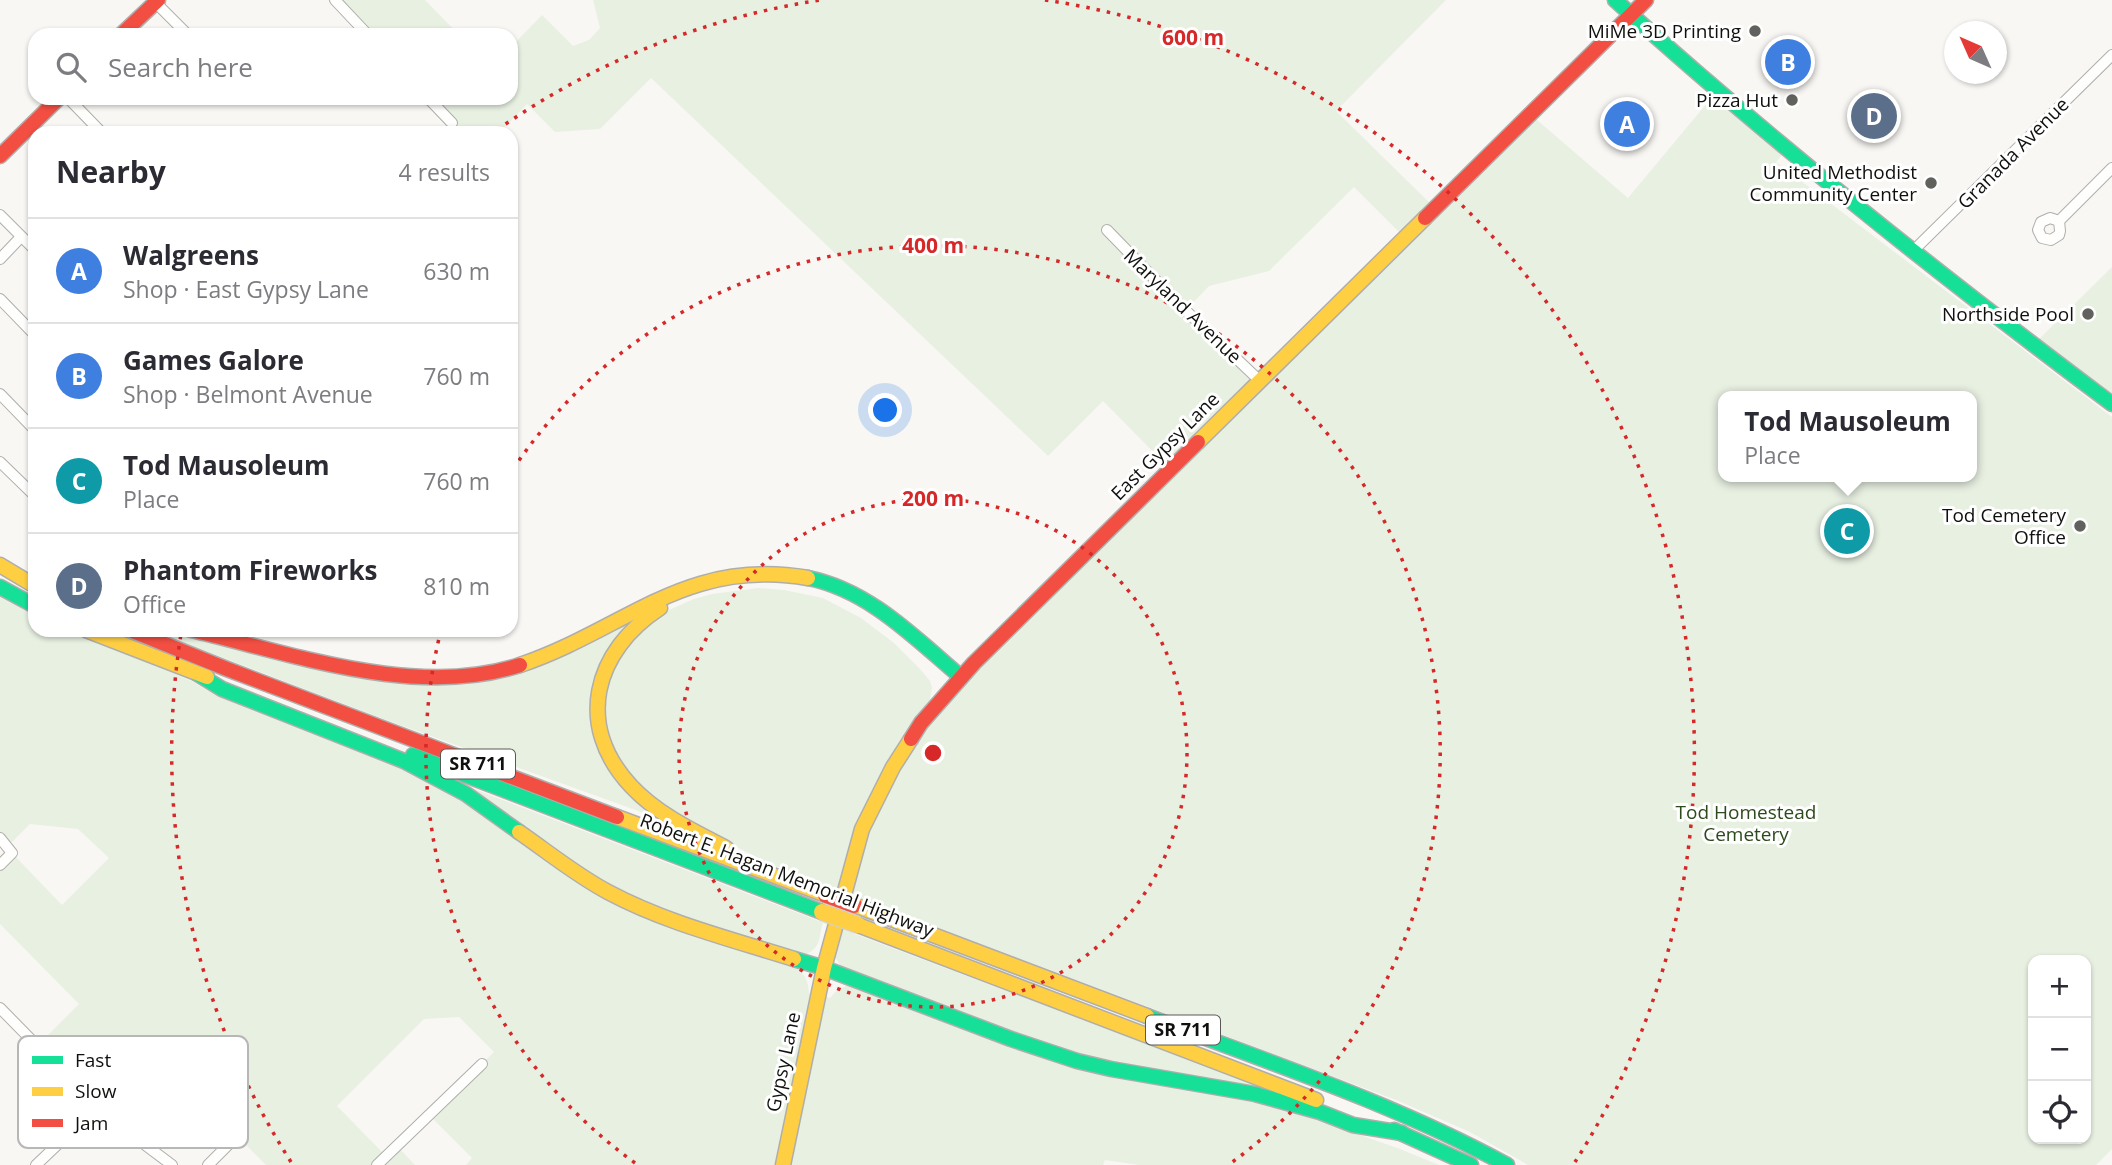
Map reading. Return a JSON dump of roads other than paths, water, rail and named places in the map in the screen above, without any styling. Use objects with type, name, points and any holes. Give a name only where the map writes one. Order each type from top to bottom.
[{"type":"main road","points":[[1615,0],[1705,81],[1985,310],[2112,404]]},
{"type":"main road","points":[[1631,15],[1646,0]]},
{"type":"main road","points":[[128,28],[157,1]]},
{"type":"main road","name":"East Gypsy Lane","points":[[824,968],[862,829],[892,767],[921,723],[957,681],[1631,15]]},
{"type":"main road","points":[[31,126],[52,105]]},
{"type":"main road","points":[[0,156],[28,128]]},
{"type":"main road","points":[[0,565],[28,582]]},
{"type":"main road","points":[[221,637],[377,674],[415,678],[454,677],[492,672],[553,654],[679,588],[727,575],[763,573],[801,577],[835,586],[864,600],[886,614],[957,681]]},
{"type":"main road","points":[[761,870],[747,859],[656,808],[616,770],[599,732],[597,714],[601,680],[617,646],[631,630],[666,605],[712,587],[766,582],[792,584],[816,589],[862,608],[957,681]]},
{"type":"main road","points":[[0,587],[28,602]]},
{"type":"main road","name":"Robert E. Hagan Memorial Highway","points":[[104,637],[1402,1133],[1471,1165]]},
{"type":"main road","name":"Robert E. Hagan Memorial Highway","points":[[148,637],[239,674],[1391,1109],[1465,1142],[1507,1165]]},
{"type":"main road","points":[[196,673],[222,689],[404,761],[466,794],[568,867],[608,892],[692,928],[824,968],[1011,1039],[1077,1061],[1255,1094],[1353,1125],[1402,1133]]},
{"type":"main road","name":"Gypsy Lane","points":[[783,1165],[824,968]]},
{"type":"street","points":[[335,0],[361,28]]},
{"type":"street","points":[[157,1],[182,28]]},
{"type":"street","name":"Granada Avenue","points":[[1913,251],[2112,56]]},
{"type":"street","points":[[75,105],[95,126]]},
{"type":"street","points":[[435,105],[452,123]]},
{"type":"street","points":[[2059,220],[2112,168]]},
{"type":"street","points":[[0,215],[28,244]]},
{"type":"street","name":"Maryland Avenue","points":[[1107,230],[1260,381]]},
{"type":"street","points":[[0,260],[21,237]]},
{"type":"street","points":[[0,299],[28,328]]},
{"type":"street","points":[[0,394],[28,423]]},
{"type":"street","points":[[0,462],[28,489]]},
{"type":"street","points":[[0,838],[12,853],[0,865]]},
{"type":"street","points":[[0,1008],[27,1036]]},
{"type":"street","points":[[377,1165],[482,1064]]},
{"type":"street","points":[[36,1165],[54,1148]]},
{"type":"street","points":[[149,1148],[172,1165]]},
{"type":"street","points":[[208,1165],[225,1148]]},
{"type":"place","name":"MiMe 3D Printing","points":[[1755,31]]},
{"type":"place","name":"Games Galore","points":[[1788,62]]},
{"type":"place","name":"Pizza Hut","points":[[1792,100]]},
{"type":"place","name":"Phantom Fireworks","points":[[1874,116]]},
{"type":"place","name":"Walgreens","points":[[1627,124]]},
{"type":"place","name":"United Methodist Community Center","points":[[1931,183]]},
{"type":"place","name":"Northside Pool","points":[[2088,314]]},
{"type":"place","name":"Tod Cemetery Office","points":[[2080,526]]},
{"type":"place","name":"Tod Mausoleum","points":[[1847,531]]},
{"type":"park label","name":"Tod Homestead Cemetery","points":[[1746,823]]}]
